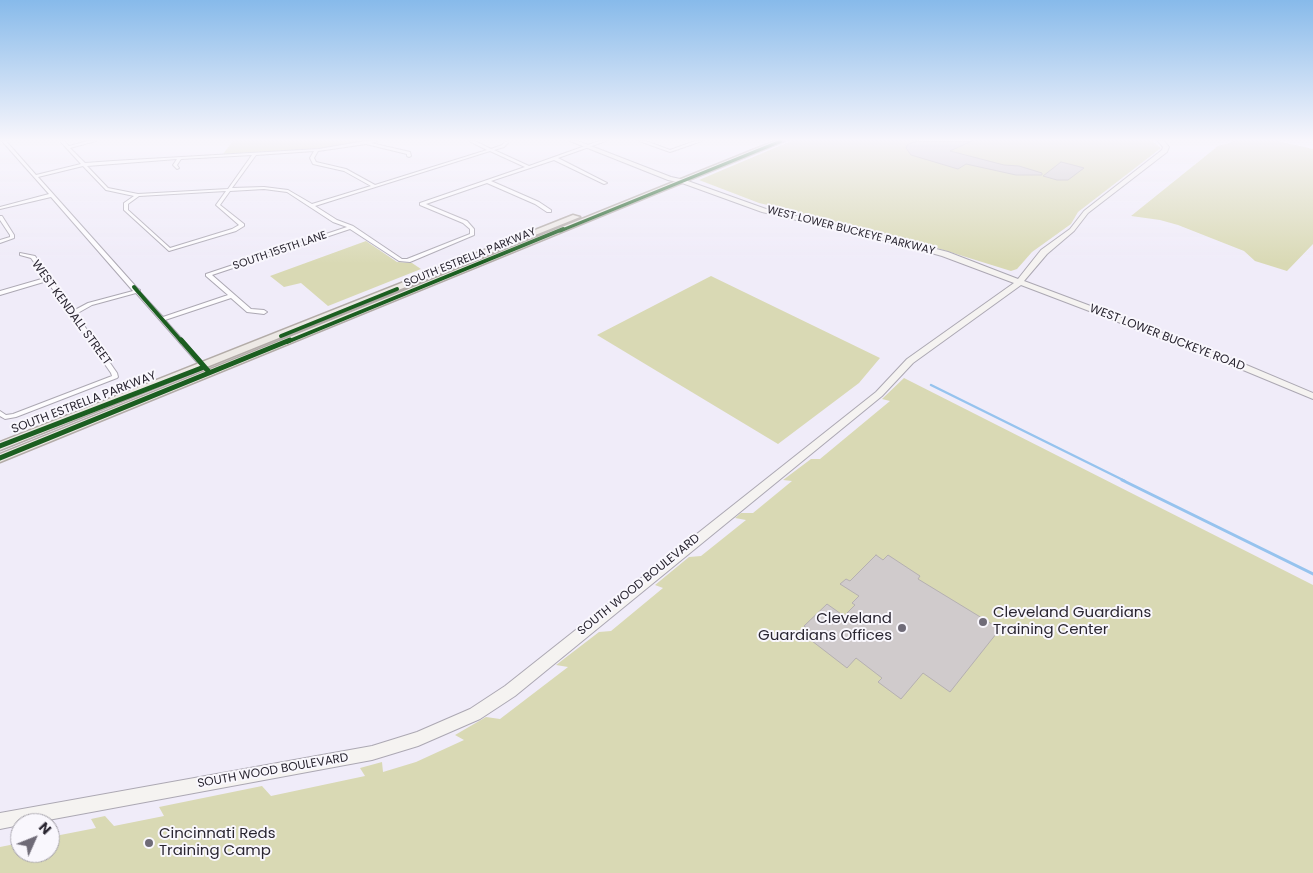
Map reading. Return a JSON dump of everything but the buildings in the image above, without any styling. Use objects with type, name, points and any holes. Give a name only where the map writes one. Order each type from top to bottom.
[{"type":"main road","name":"SOUTH ESTRELLA PARKWAY","points":[[0,458],[207,370],[669,182]]},
{"type":"main road","name":"SOUTH ESTRELLA PARKWAY","points":[[0,446],[207,370]]},
{"type":"street","points":[[40,182],[207,370]]},
{"type":"street","points":[[99,182],[107,189],[121,194],[138,195],[227,190],[278,189],[288,191],[335,221],[351,227],[401,260],[408,261],[472,235],[472,228],[465,222],[422,204],[485,182]]},
{"type":"street","points":[[138,195],[126,204],[126,210],[169,250],[239,228],[242,225],[218,205],[233,182]]},
{"type":"street","points":[[366,182],[374,186]]},
{"type":"street","points":[[310,206],[388,182]]},
{"type":"street","points":[[489,182],[529,199],[549,211]]},
{"type":"street","name":"WEST LOWER BUCKEYE PARKWAY","points":[[684,182],[764,210],[920,246],[1020,282]]},
{"type":"street","name":"SOUTH WOOD BOULEVARD","points":[[0,821],[372,753],[418,739],[475,714],[510,691],[733,509],[879,394],[910,361],[1020,282],[1044,252],[1072,230],[1086,212],[1125,182]]},
{"type":"street","points":[[0,208],[52,195]]},
{"type":"street","points":[[0,217],[12,238],[0,242]]},
{"type":"street","name":"SOUTH 155TH LANE","points":[[230,296],[208,275],[351,227]]},
{"type":"street","name":"WEST KENDALL STREET","points":[[2,415],[14,416],[115,376],[33,258],[22,254]]},
{"type":"street","points":[[0,293],[48,279]]},
{"type":"street","name":"WEST LOWER BUCKEYE ROAD","points":[[1020,282],[1234,363],[1313,396]]},
{"type":"street","points":[[73,313],[100,306],[138,291]]},
{"type":"street","points":[[163,320],[230,296],[249,311],[264,312]]},
{"type":"green space","points":[[704,182],[1117,182],[1078,212],[1071,224],[1032,252],[1017,269],[1011,271],[908,239],[759,203]]},
{"type":"green space","points":[[1174,182],[1313,182],[1313,244],[1287,271],[1255,261],[1244,251],[1178,225],[1160,220],[1131,216]]},
{"type":"green space","points":[[366,241],[397,262],[412,263],[421,269],[328,306],[301,283],[284,287],[270,276]]},
{"type":"green space","points":[[711,276],[880,358],[859,383],[778,444],[597,335]]},
{"type":"green space","name":"Cleveland Guardians Training Center","points":[[904,378],[1313,585],[1313,873],[0,873],[0,847],[10,845],[10,863],[60,863],[60,835],[96,828],[91,819],[105,816],[114,826],[164,816],[159,807],[262,786],[271,796],[365,776],[360,768],[382,762],[383,772],[416,762],[464,740],[455,735],[486,717],[500,719],[568,667],[556,665],[599,632],[611,631],[663,588],[655,585],[689,557],[701,556],[746,520],[735,518],[741,513],[753,513],[792,481],[783,480],[811,459],[820,459],[890,401],[882,399]]},
{"type":"waterway","points":[[931,385],[1125,481]]},
{"type":"waterway","points":[[1122,480],[1313,574]]},
{"type":"cycle path","points":[[0,458],[681,182]]},
{"type":"cycle path","points":[[134,287],[209,372]]},
{"type":"cycle path","points":[[281,336],[397,289]]},
{"type":"cycle path","points":[[0,446],[204,367]]},
{"type":"place","name":"Cleveland Guardians Training Center","points":[[983,622]]},
{"type":"place","name":"Cleveland Guardians Offices","points":[[902,628]]},
{"type":"place","name":"Cincinnati Reds Training Camp","points":[[149,843]]}]
